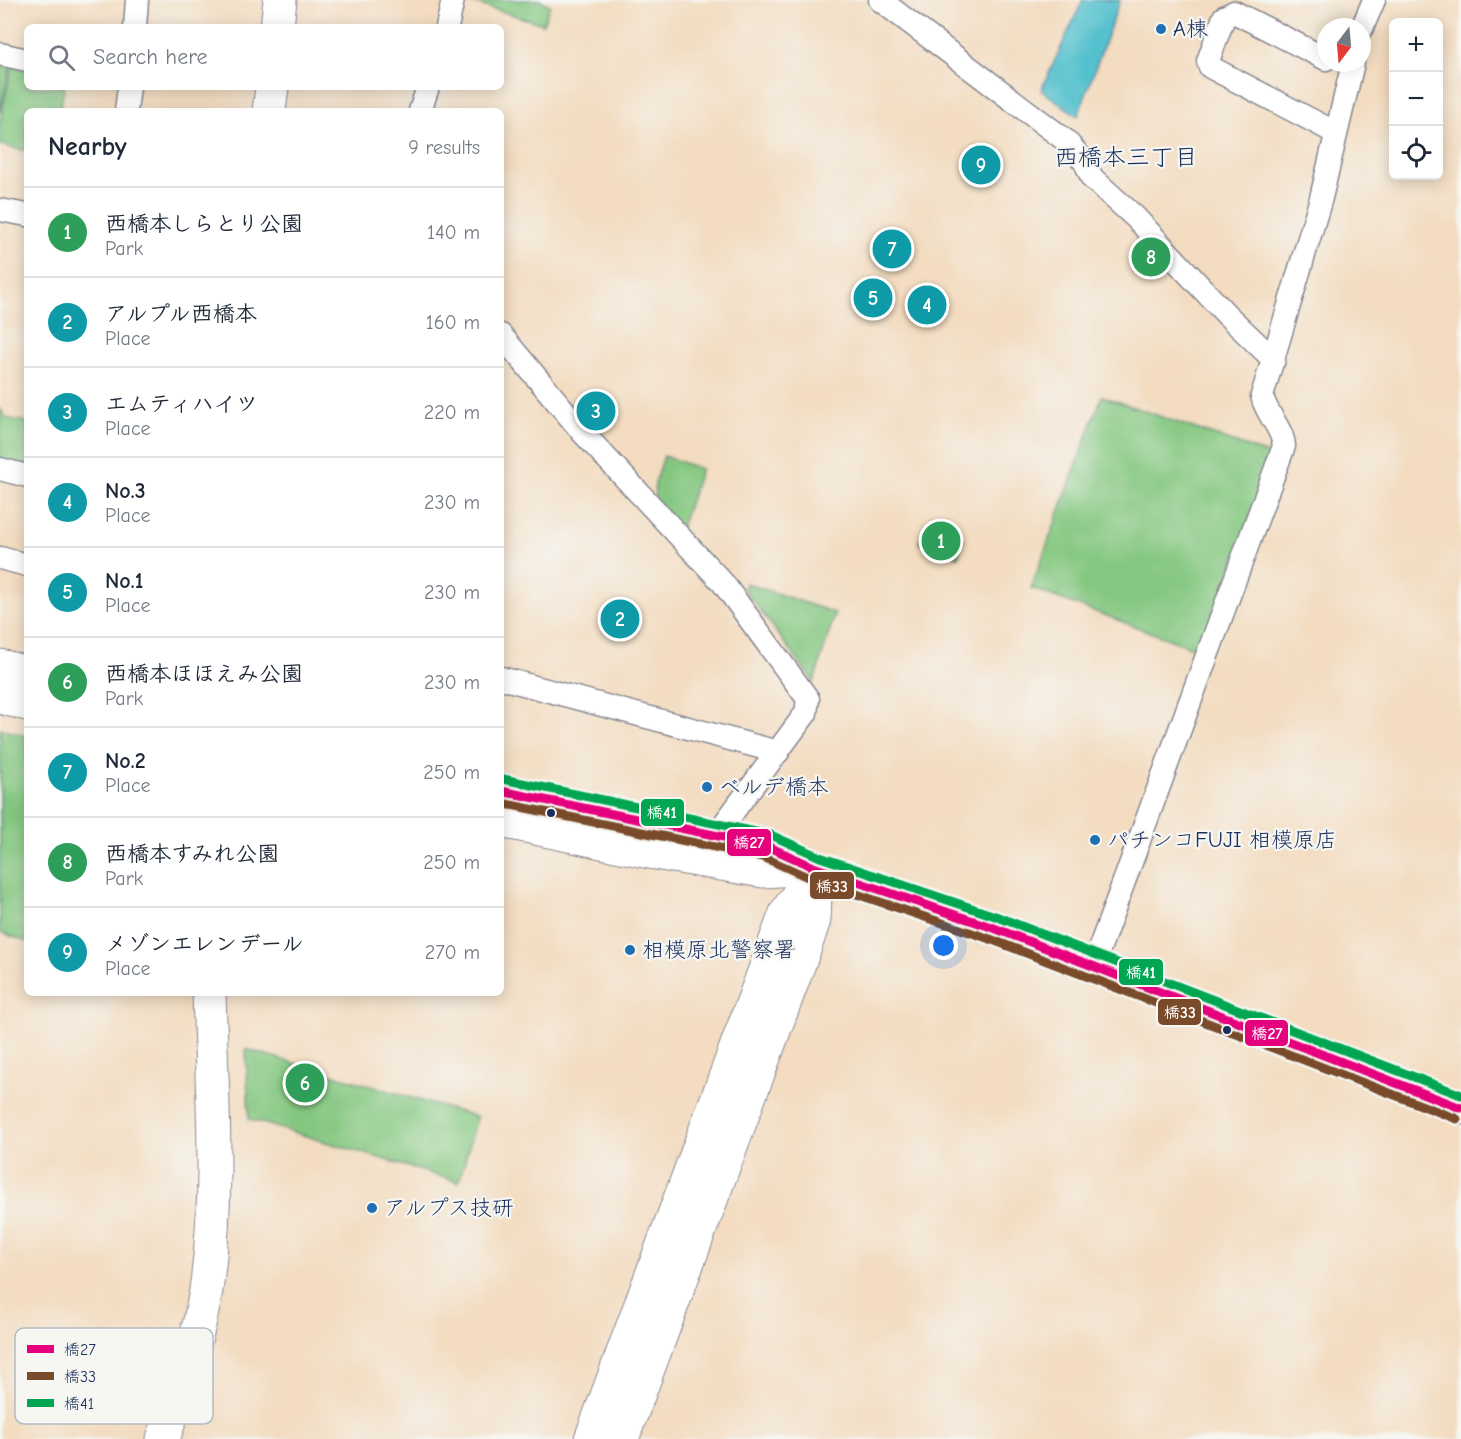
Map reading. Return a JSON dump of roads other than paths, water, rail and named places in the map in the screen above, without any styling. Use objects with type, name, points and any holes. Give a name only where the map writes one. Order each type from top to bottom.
[{"type":"street","points":[[135,24],[137,0]]},
{"type":"street","points":[[278,24],[280,0]]},
{"type":"street","points":[[448,24],[453,0]]},
{"type":"street","points":[[880,0],[1065,140],[1085,162],[1092,178],[1136,218],[1226,314],[1274,360]]},
{"type":"street","points":[[1366,18],[1374,0]]},
{"type":"street","points":[[1317,54],[1234,12],[1224,17],[1208,61],[1210,67],[1336,133]]},
{"type":"street","points":[[0,54],[24,59]]},
{"type":"street","points":[[1093,966],[1284,446],[1283,438],[1269,417],[1262,396],[1321,198],[1336,133],[1345,72]]},
{"type":"street","points":[[126,108],[129,90]]},
{"type":"street","points":[[269,108],[272,90]]},
{"type":"street","points":[[421,108],[427,90]]},
{"type":"street","points":[[0,210],[24,215]]},
{"type":"street","points":[[504,339],[584,434],[723,583],[808,699],[806,713],[716,835]]},
{"type":"street","points":[[0,469],[24,475]]},
{"type":"street","points":[[0,558],[24,564]]},
{"type":"street","points":[[0,666],[24,672]]},
{"type":"street","points":[[504,679],[778,752]]},
{"type":"street","points":[[0,697],[24,703]]},
{"type":"street","points":[[504,792],[767,846],[816,868],[983,924],[1461,1108]]},
{"type":"street","points":[[504,822],[615,846],[763,871],[816,868]]},
{"type":"street","points":[[591,1439],[786,913],[816,868]]},
{"type":"street","points":[[622,1439],[804,950],[814,920],[816,868]]},
{"type":"street","points":[[196,1328],[208,1269],[212,1199],[209,996]]},
{"type":"street","points":[[163,1439],[168,1424]]},
{"type":"water","points":[[1083,0],[1120,0],[1078,116],[1041,90]]},
{"type":"place","name":"A棟","points":[[1161,29]]},
{"type":"place","name":"メゾンエレンデール","points":[[981,165]]},
{"type":"place","name":"No.2","points":[[892,249]]},
{"type":"place","name":"西橋本すみれ公園","points":[[1151,257]]},
{"type":"place","name":"No.1","points":[[873,298]]},
{"type":"place","name":"No.3","points":[[927,305]]},
{"type":"place","name":"エムティハイツ","points":[[596,411]]},
{"type":"place","name":"西橋本しらとり公園","points":[[941,541]]},
{"type":"place","name":"アルプル西橋本","points":[[620,619]]},
{"type":"place","name":"ベルデ橋本","points":[[707,787]]},
{"type":"place","name":"パチンコFUJI 相模原店","points":[[1095,840]]},
{"type":"place","name":"相模原北警察署","points":[[630,950]]},
{"type":"place","name":"西橋本ほほえみ公園","points":[[305,1083]]},
{"type":"place","name":"アルプス技研","points":[[372,1208]]},
{"type":"district","name":"西橋本三丁目","points":[[1126,157]]}]
